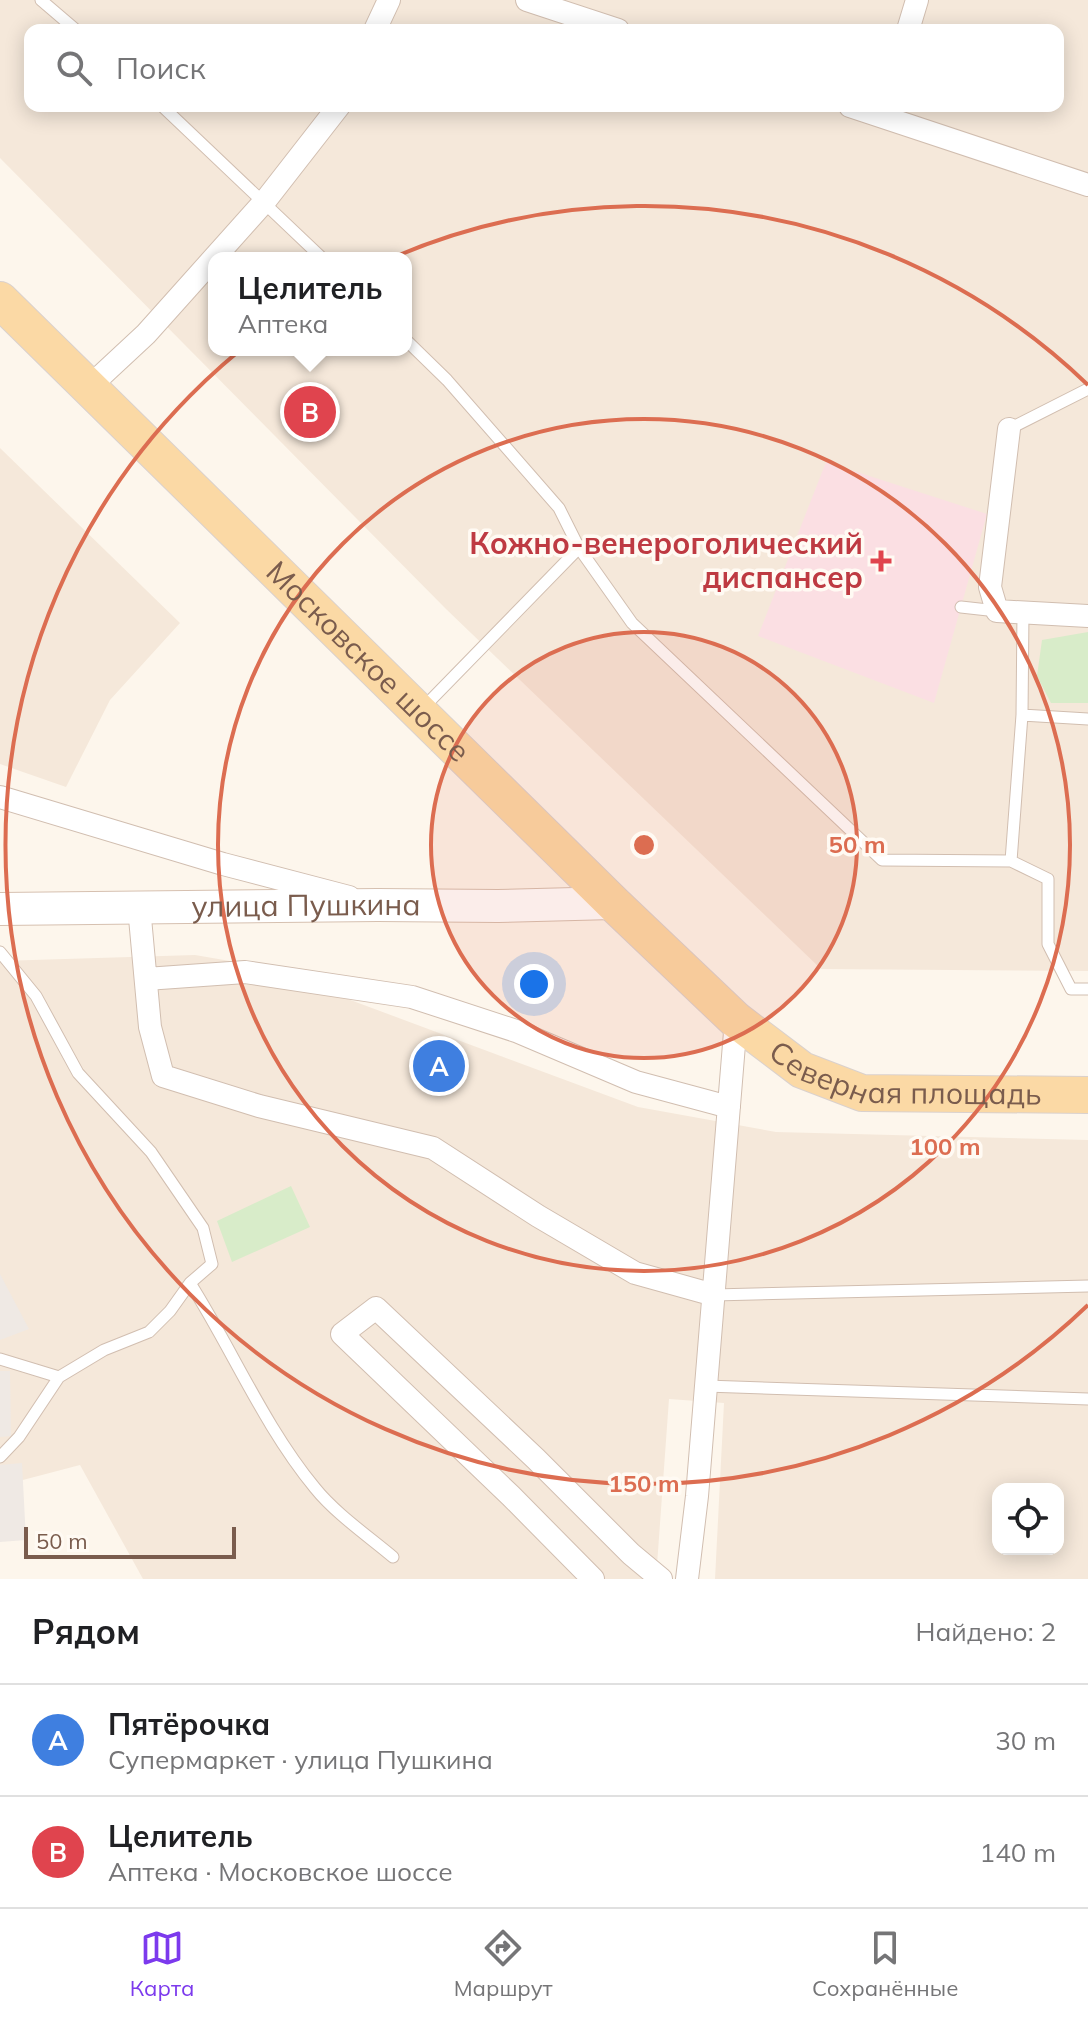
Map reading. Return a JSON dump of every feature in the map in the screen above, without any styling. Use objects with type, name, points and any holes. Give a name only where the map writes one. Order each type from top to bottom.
[{"type":"main road","name":"Московское шоссе","points":[[0,300],[736,1020]]},
{"type":"main road","name":"Северная площадь","points":[[736,1020],[802,1070],[862,1093],[1088,1095]]},
{"type":"street","points":[[378,24],[389,0]]},
{"type":"street","points":[[527,0],[600,24]]},
{"type":"street","points":[[910,24],[917,0]]},
{"type":"street","points":[[219,252],[265,201],[334,112]]},
{"type":"street","points":[[886,112],[1088,185]]},
{"type":"street","points":[[89,387],[146,334],[208,265]]},
{"type":"street","points":[[1009,429],[990,587],[997,611],[1088,616]]},
{"type":"street","points":[[0,797],[223,864],[378,905]]},
{"type":"street","name":"улица Пушкина","points":[[0,909],[613,903]]},
{"type":"street","points":[[139,907],[150,1027],[163,1076],[259,1106],[433,1148],[538,1216],[635,1273],[714,1295]]},
{"type":"street","points":[[146,979],[245,972],[412,997],[516,1031],[636,1082],[729,1107]]},
{"type":"street","points":[[687,1579],[697,1496],[736,1020]]},
{"type":"street","points":[[593,1579],[342,1334],[376,1308],[661,1579]]},
{"type":"lane","points":[[41,0],[69,24]]},
{"type":"lane","points":[[169,112],[316,252]]},
{"type":"lane","points":[[412,346],[447,380],[559,508],[579,548],[632,623],[882,860],[1011,861],[1048,879],[1048,944],[1071,989],[1088,989]]},
{"type":"lane","points":[[1009,429],[1088,389]]},
{"type":"lane","points":[[418,712],[579,548]]},
{"type":"lane","points":[[961,607],[997,611]]},
{"type":"lane","points":[[1011,861],[1022,715],[1023,612]]},
{"type":"lane","points":[[1022,715],[1088,719]]},
{"type":"lane","points":[[0,952],[36,996],[78,1073],[151,1152],[203,1228],[212,1264],[190,1283],[170,1311],[149,1332],[104,1350],[59,1377],[19,1437],[0,1457]]},
{"type":"lane","points":[[190,1283],[219,1328],[239,1371],[275,1431],[316,1490],[393,1557]]},
{"type":"lane","points":[[714,1295],[1088,1286]]},
{"type":"lane","points":[[0,1359],[59,1377]]},
{"type":"lane","points":[[706,1386],[1088,1399]]},
{"type":"shaded area","points":[[0,0],[1088,0],[1088,971],[821,969],[446,609],[0,158]]},
{"type":"shaded area","points":[[0,448],[180,623],[110,700],[66,787],[0,764]]},
{"type":"shaded area","name":"Кожно-венероголический диспансер","points":[[826,462],[987,514],[934,703],[758,636]]},
{"type":"shaded area","points":[[195,955],[259,966],[638,1107],[776,1132],[1088,1140],[1088,1579],[715,1579],[724,1403],[669,1399],[656,1579],[143,1579],[80,1465],[0,1486],[0,961]]},
{"type":"shaded area","points":[[0,1274],[29,1329],[0,1340]]},
{"type":"shaded area","points":[[0,1371],[10,1371],[11,1436],[0,1437]]},
{"type":"shaded area","points":[[22,1463],[26,1540],[0,1542],[0,1465]]},
{"type":"green space","points":[[1088,632],[1088,703],[1051,703],[1037,676],[1042,640]]},
{"type":"green space","points":[[291,1186],[310,1227],[232,1262],[217,1221]]},
{"type":"place","name":"Целитель","points":[[310,412]]},
{"type":"place","name":"Кожно-венероголический диспансер","points":[[881,561]]},
{"type":"place","name":"Пятёрочка","points":[[439,1066]]}]
